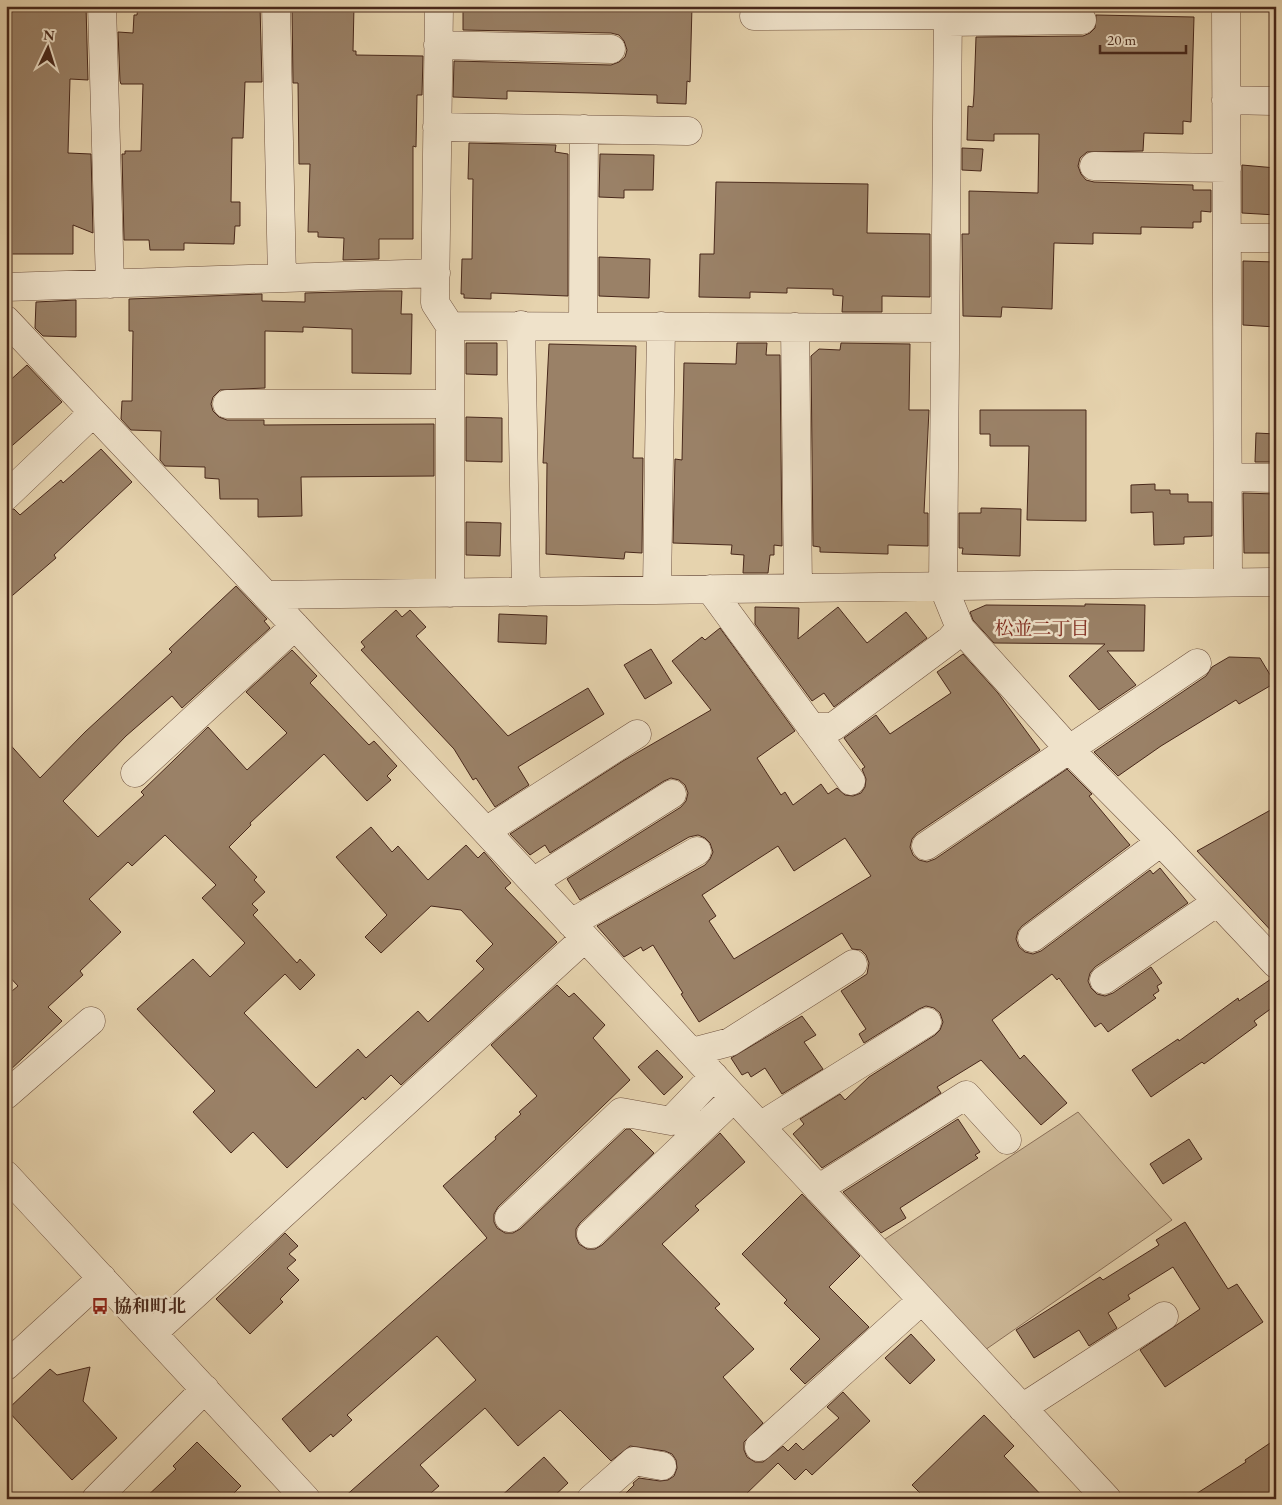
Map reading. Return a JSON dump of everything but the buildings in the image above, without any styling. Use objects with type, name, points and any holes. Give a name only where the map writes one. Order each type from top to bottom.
[{"type":"street","points":[[102,6],[110,284]]},
{"type":"street","points":[[276,6],[282,278]]},
{"type":"street","points":[[439,6],[435,303],[450,326],[450,593]]},
{"type":"street","points":[[1226,6],[1228,582]]},
{"type":"street","points":[[754,16],[948,14],[1082,20]]},
{"type":"street","points":[[948,14],[943,586],[960,628],[1069,750],[1276,964]]},
{"type":"street","points":[[438,45],[611,49]]},
{"type":"street","points":[[1226,100],[1276,101]]},
{"type":"street","points":[[437,127],[688,131]]},
{"type":"street","points":[[583,325],[584,129]]},
{"type":"street","points":[[1094,166],[1227,168]]},
{"type":"street","points":[[1228,238],[1276,238]]},
{"type":"street","points":[[6,287],[436,274]]},
{"type":"street","points":[[6,320],[296,626],[1107,1499]]},
{"type":"street","points":[[521,325],[526,592]]},
{"type":"street","points":[[450,326],[583,325],[945,328]]},
{"type":"street","points":[[657,590],[661,326]]},
{"type":"street","points":[[795,327],[798,588]]},
{"type":"street","points":[[227,404],[450,404]]},
{"type":"street","points":[[6,496],[93,413]]},
{"type":"street","points":[[1228,477],[1276,478]]},
{"type":"street","points":[[266,595],[1276,582]]},
{"type":"street","points":[[710,589],[851,781]]},
{"type":"street","points":[[135,773],[296,626]]},
{"type":"street","points":[[811,727],[833,727],[950,640],[960,628]]},
{"type":"street","points":[[926,846],[1197,663]]},
{"type":"street","points":[[486,831],[637,734]]},
{"type":"street","points":[[533,882],[672,794]]},
{"type":"street","points":[[1032,938],[1160,842]]},
{"type":"street","points":[[153,1332],[578,930],[697,851]]},
{"type":"street","points":[[1104,980],[1217,902]]},
{"type":"street","points":[[692,1052],[730,1042],[853,964]]},
{"type":"street","points":[[6,1095],[91,1021]]},
{"type":"street","points":[[760,1126],[927,1022]]},
{"type":"street","points":[[509,1218],[621,1112],[670,1122],[714,1076]]},
{"type":"street","points":[[818,1189],[966,1095],[1006,1140]]},
{"type":"street","points":[[591,1234],[734,1098]]},
{"type":"street","points":[[6,1175],[206,1389],[301,1497]]},
{"type":"street","points":[[6,1366],[102,1278]]},
{"type":"street","points":[[759,1447],[922,1300]]},
{"type":"street","points":[[1022,1408],[1164,1316]]},
{"type":"street","points":[[96,1499],[206,1389]]},
{"type":"street","points":[[591,1499],[634,1461],[662,1466]]},
{"type":"shaded area","points":[[1078,1112],[1172,1220],[985,1350],[882,1241]]},
{"type":"place","name":"協和町北","points":[[100,1306]]},
{"type":"district","name":"松並二丁目","points":[[1042,628]]}]
